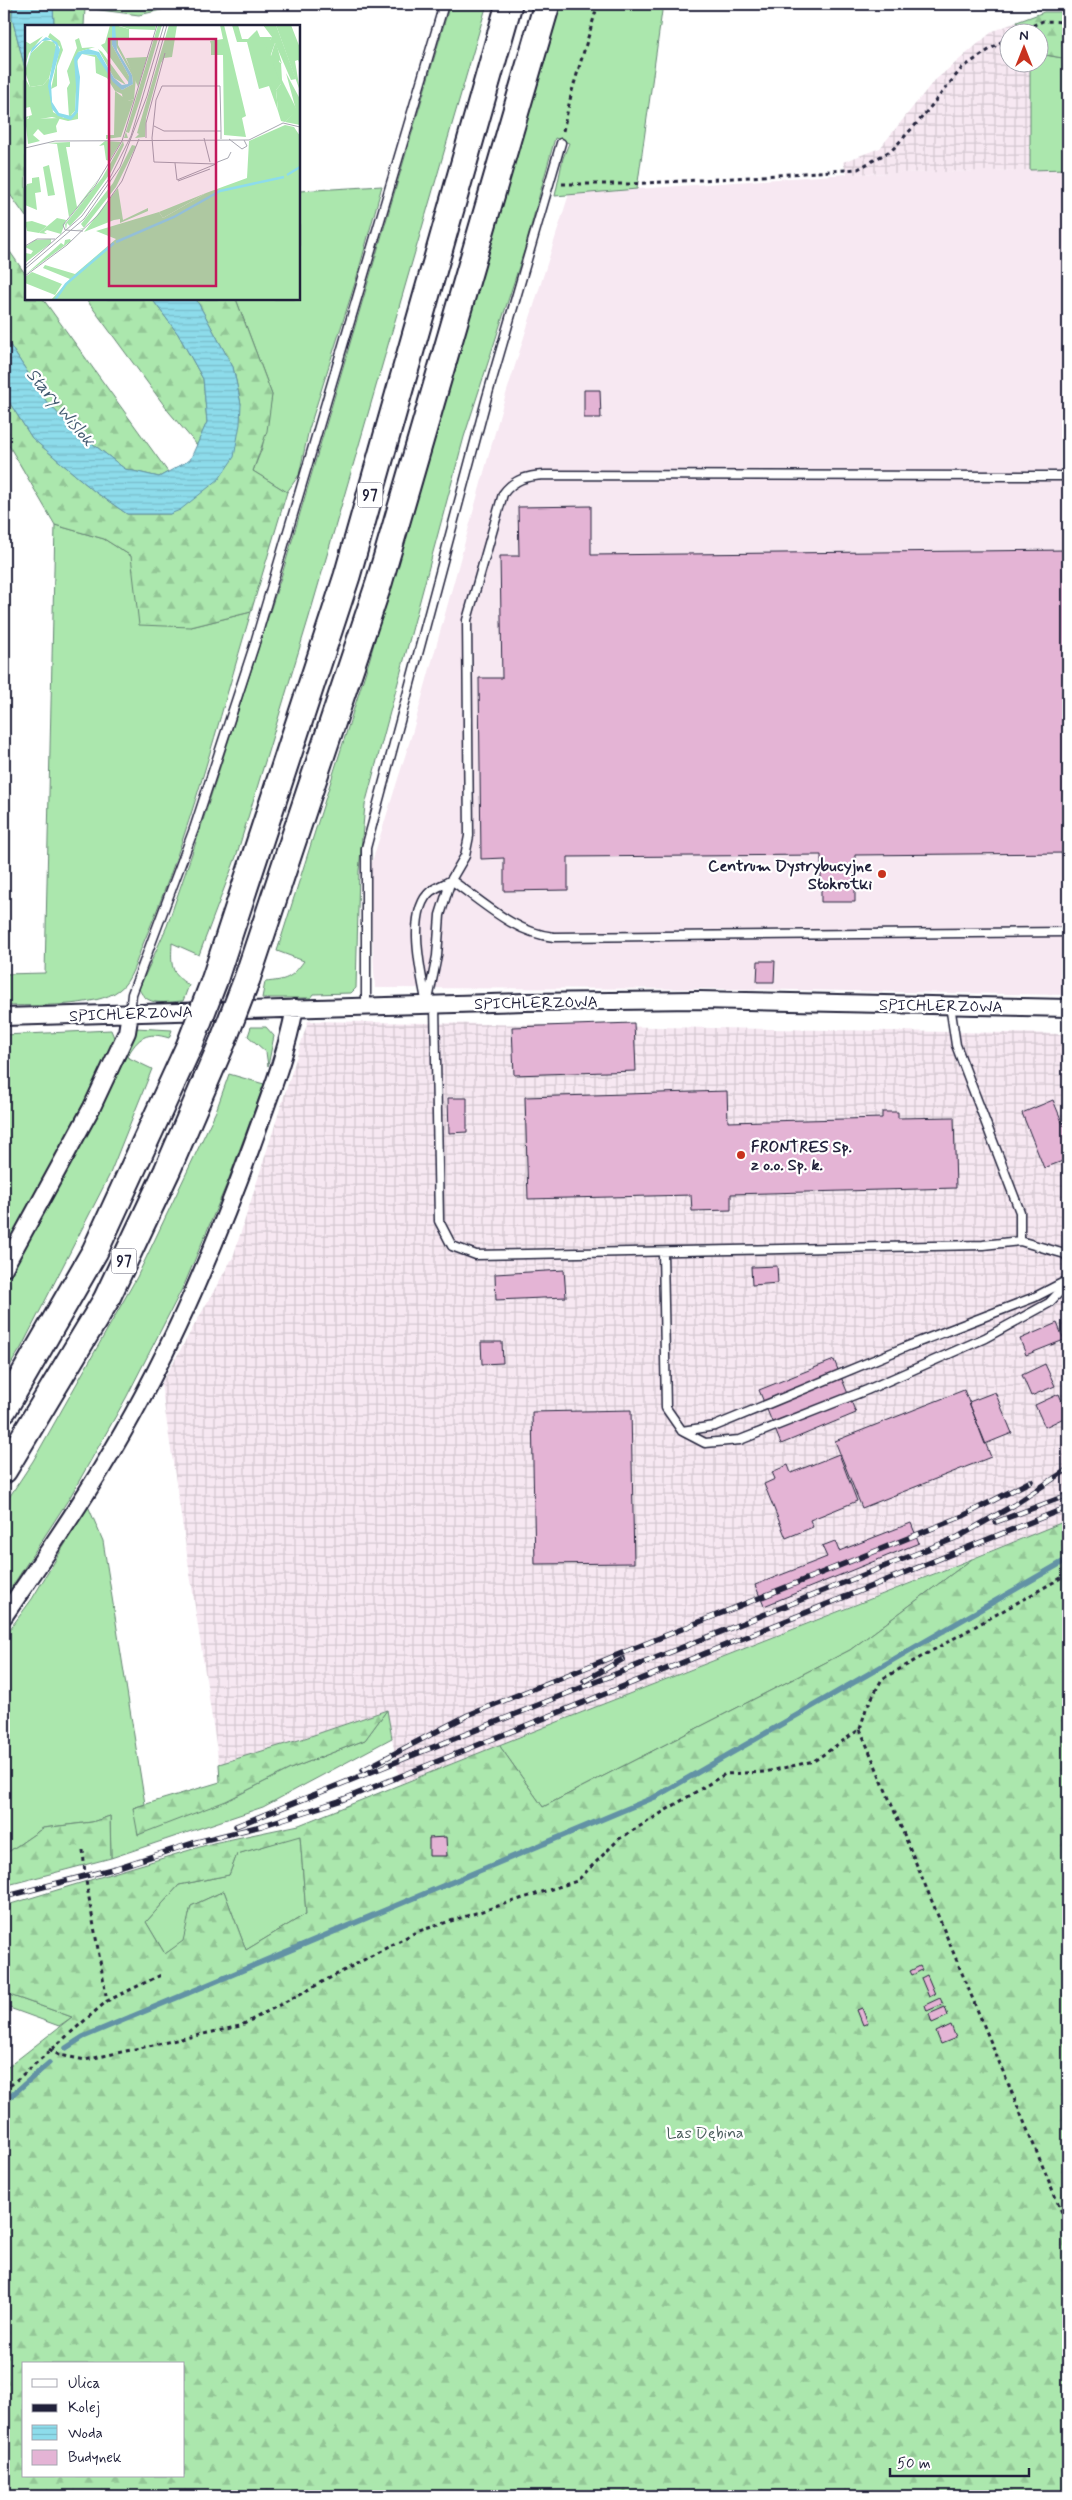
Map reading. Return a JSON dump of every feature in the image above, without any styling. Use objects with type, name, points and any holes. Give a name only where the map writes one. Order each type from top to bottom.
[{"type":"main road","name":"97","points":[[4,1409],[95,1251],[190,1044],[214,981],[347,576],[508,4]]},
{"type":"main road","name":"97","points":[[4,1470],[106,1300],[167,1171],[223,1041],[247,979],[380,583],[547,4]]},
{"type":"street","name":"SPICHLERZOWA","points":[[4,1017],[366,1006],[698,1000],[1068,1008]]},
{"type":"street","points":[[4,1616],[60,1534],[124,1432],[184,1313],[224,1222],[288,1045],[295,1008]]},
{"type":"street","points":[[4,1268],[92,1106],[127,1032],[130,1013]]},
{"type":"lane","points":[[130,1013],[132,994],[194,829],[254,646],[444,4]]},
{"type":"lane","points":[[366,1006],[366,848],[484,407],[561,143]]},
{"type":"lane","points":[[1067,1255],[1020,1242],[983,1245],[476,1255],[452,1246],[439,1221],[431,1005],[440,914],[451,880],[466,856],[469,836],[467,620],[503,494],[518,480],[545,474],[1068,476]]},
{"type":"lane","points":[[451,880],[522,930],[537,935],[554,937],[1068,932]]},
{"type":"lane","points":[[431,1005],[418,955],[418,924],[422,904],[430,892],[451,880]]},
{"type":"lane","points":[[950,1005],[956,1045],[1020,1212],[1020,1242]]},
{"type":"lane","points":[[663,1252],[666,1408],[682,1431],[704,1443],[740,1440],[749,1437],[867,1390],[985,1338],[1049,1303],[1068,1281]]},
{"type":"lane","points":[[682,1431],[715,1426],[1035,1297],[1068,1281]]},
{"type":"path","points":[[561,143],[572,91],[598,4]]},
{"type":"path","points":[[1041,22],[1068,22]]},
{"type":"path","points":[[549,184],[628,184],[746,178],[858,169],[892,150],[919,121],[962,68],[1000,43]]},
{"type":"path","points":[[49,2049],[59,2055],[85,2060],[240,2026],[416,1932],[577,1882],[619,1839],[725,1774],[765,1772],[814,1761],[860,1729],[866,1709],[882,1679],[1068,1574]]},
{"type":"path","points":[[860,1729],[1068,2227]]},
{"type":"path","points":[[83,1850],[85,1875],[107,2001]]},
{"type":"path","points":[[4,2091],[49,2049],[107,2001],[163,1974]]},
{"type":"shaded area","points":[[1000,28],[1000,72],[1030,72],[1030,170],[847,174],[843,162],[880,148],[933,82],[993,31]]},
{"type":"shaded area","points":[[1068,169],[1068,995],[745,989],[375,988],[370,893],[371,865],[412,734],[502,407],[569,194],[847,174]]},
{"type":"shaded area","points":[[308,1021],[1068,1034],[1068,1520],[400,1784],[387,1710],[302,1739],[219,1764],[161,1384],[233,1257]]},
{"type":"green space","points":[[4,4],[13,4],[12,18],[25,68],[25,216],[4,186]]},
{"type":"green space","points":[[53,4],[187,4],[139,15],[85,8],[84,25],[54,25]]},
{"type":"green space","points":[[450,4],[487,4],[309,617],[236,857],[199,955],[172,943],[173,968],[178,977],[189,985],[183,1001],[152,1001],[142,995],[139,989],[167,926],[198,836],[283,571]]},
{"type":"green space","points":[[558,4],[663,4],[637,189],[555,196],[563,158],[569,143],[555,138],[525,248],[464,437],[365,805],[359,871],[356,988],[351,993],[314,994],[311,998],[262,998],[265,982],[288,978],[304,961],[277,951],[370,658],[407,520]]},
{"type":"green space","points":[[1044,12],[1068,12],[1068,59],[1050,56],[1050,22],[1017,22]]},
{"type":"green space","points":[[1050,56],[1068,59],[1068,169],[1030,170],[1030,72],[1050,72]]},
{"type":"green space","points":[[382,186],[356,280],[309,429],[299,475],[287,492],[253,471],[262,448],[272,395],[236,300],[300,300],[300,191]]},
{"type":"green space","points":[[4,243],[25,274],[25,300],[44,300],[168,472],[159,477],[125,469],[70,426],[46,401],[4,336]]},
{"type":"green space","points":[[87,300],[153,300],[178,334],[203,379],[207,422],[197,445],[169,412]]},
{"type":"green space","points":[[197,300],[236,300],[272,395],[267,431],[253,471],[287,492],[251,612],[191,627],[139,625],[131,556],[104,539],[55,525],[4,437],[4,394],[32,438],[94,491],[127,514],[170,514],[241,404],[233,367]]},
{"type":"green space","points":[[55,525],[104,539],[131,556],[191,627],[251,612],[175,863],[134,969],[124,986],[109,996],[80,1003],[4,1006],[4,974],[45,973]]},
{"type":"green space","points":[[251,1027],[266,1027],[274,1036],[268,1066],[266,1052],[248,1036]]},
{"type":"green space","points":[[136,1028],[172,1030],[169,1038],[155,1035],[139,1040],[127,1057],[152,1069],[109,1176],[21,1348],[4,1375],[4,1282],[59,1184]]},
{"type":"green space","points":[[111,1030],[115,1040],[43,1184],[4,1252],[4,1035]]},
{"type":"green space","points":[[229,1074],[264,1084],[228,1181],[185,1283],[126,1398],[70,1497],[4,1599],[4,1505],[33,1461],[137,1277],[216,1111]]},
{"type":"green space","points":[[88,1506],[103,1541],[145,1804],[133,1808],[226,1801],[290,1769],[365,1740],[387,1710],[392,1738],[263,1807],[111,1858],[110,1816],[92,1822],[43,1828],[4,1855],[4,1637],[32,1599]]},
{"type":"green space","name":"Las Dębina","points":[[1068,1520],[1068,2496],[4,2496],[4,2070],[72,2017],[4,1993],[4,1906],[213,1843],[299,1825],[499,1745],[543,1807],[850,1650],[972,1559]],"holes":[[[300,1836],[306,1914],[246,1950],[224,1891],[191,1906],[183,1941],[165,1954],[146,1922],[179,1885],[229,1875],[237,1854]]]},
{"type":"green space","points":[[972,1559],[850,1650],[543,1807],[499,1745]]},
{"type":"green space","points":[[387,1710],[365,1740],[290,1769],[226,1801],[138,1835],[133,1808],[220,1782],[219,1764],[302,1739]]},
{"type":"green space","points":[[110,1816],[111,1858],[4,1886],[4,1855],[43,1828],[92,1822]]},
{"type":"green space","points":[[300,1835],[306,1914],[246,1950],[224,1891],[191,1906],[184,1941],[165,1954],[146,1922],[179,1885],[229,1875],[237,1854]]},
{"type":"green space","points":[[4,1993],[72,2017],[59,2026],[4,2006]]},
{"type":"water","points":[[13,4],[53,4],[54,25],[25,25],[25,68],[12,18]]},
{"type":"water","points":[[153,300],[197,300],[233,367],[241,404],[240,424],[234,457],[219,479],[180,510],[170,514],[127,514],[94,491],[32,438],[4,394],[4,336],[46,401],[70,426],[125,469],[159,477],[190,460],[207,422],[203,379],[178,334]]},
{"type":"building","points":[[584,390],[600,390],[601,418],[584,418]]},
{"type":"building","points":[[591,506],[591,555],[1068,550],[1068,853],[855,855],[855,902],[821,902],[821,855],[568,857],[568,890],[504,891],[504,858],[481,859],[479,678],[502,678],[500,556],[519,556],[518,507]]},
{"type":"building","points":[[758,961],[775,961],[774,982],[757,982]]},
{"type":"building","points":[[634,1023],[636,1071],[514,1075],[512,1027]]},
{"type":"building","name":"FRONTRES Sp. z o.o. Sp. k.","points":[[727,1091],[728,1122],[882,1118],[882,1112],[898,1112],[898,1118],[954,1117],[956,1188],[731,1194],[731,1210],[692,1211],[691,1195],[528,1199],[525,1097]]},
{"type":"building","points":[[448,1098],[467,1098],[467,1132],[449,1133]]},
{"type":"building","points":[[1053,1100],[1063,1124],[1068,1122],[1068,1159],[1044,1168],[1022,1113]]},
{"type":"building","points":[[777,1266],[778,1283],[752,1285],[751,1267]]},
{"type":"building","points":[[564,1270],[566,1297],[496,1300],[495,1274]]},
{"type":"building","points":[[1057,1323],[1064,1340],[1026,1355],[1020,1339]]},
{"type":"building","points":[[481,1342],[502,1342],[503,1363],[482,1364]]},
{"type":"building","points":[[834,1360],[856,1413],[781,1444],[759,1390]]},
{"type":"building","points":[[1045,1364],[1055,1386],[1031,1396],[1022,1375]]},
{"type":"building","points":[[964,1390],[991,1457],[862,1508],[835,1441]]},
{"type":"building","points":[[995,1392],[1012,1433],[985,1444],[969,1402]]},
{"type":"building","points":[[1059,1394],[1068,1416],[1045,1427],[1035,1405]]},
{"type":"building","points":[[631,1410],[634,1563],[535,1564],[532,1412]]},
{"type":"building","points":[[839,1454],[857,1501],[810,1520],[813,1527],[786,1538],[764,1484],[775,1479],[772,1472],[788,1465],[791,1473]]},
{"type":"building","points":[[911,1523],[919,1543],[764,1606],[755,1585],[827,1557],[822,1546],[835,1541],[839,1551]]},
{"type":"building","points":[[446,1837],[447,1856],[429,1856],[429,1838]]},
{"type":"building","points":[[920,1966],[922,1970],[912,1975],[910,1971]]},
{"type":"building","points":[[927,1975],[935,1994],[929,1997],[921,1978]]},
{"type":"building","points":[[940,1998],[943,2004],[927,2011],[925,2005]]},
{"type":"building","points":[[945,2007],[948,2016],[932,2023],[929,2014]]},
{"type":"building","points":[[862,2008],[868,2023],[863,2025],[857,2010]]},
{"type":"building","points":[[951,2025],[956,2038],[941,2044],[936,2032]]},
{"type":"waterway","points":[[66,2048],[83,2037],[655,1797],[1068,1559]]},
{"type":"waterway","points":[[4,2102],[49,2063]]},
{"type":"railway","points":[[236,1826],[958,1537],[1014,1505],[1068,1469]]},
{"type":"railway","points":[[363,1770],[468,1715],[963,1516],[1031,1481]]},
{"type":"railway","points":[[996,1522],[1068,1495]]},
{"type":"railway","points":[[4,1897],[116,1868],[193,1843],[261,1826],[339,1801],[1068,1507]]},
{"type":"railway","points":[[584,1681],[623,1659]]},
{"type":"place","name":"Centrum Dystrybucyjne Stokrotki","points":[[882,874]]},
{"type":"place","name":"FRONTRES Sp. z o.o. Sp. k.","points":[[741,1155]]},
{"type":"water label","name":"Stary Wislok","points":[[61,407]]}]
